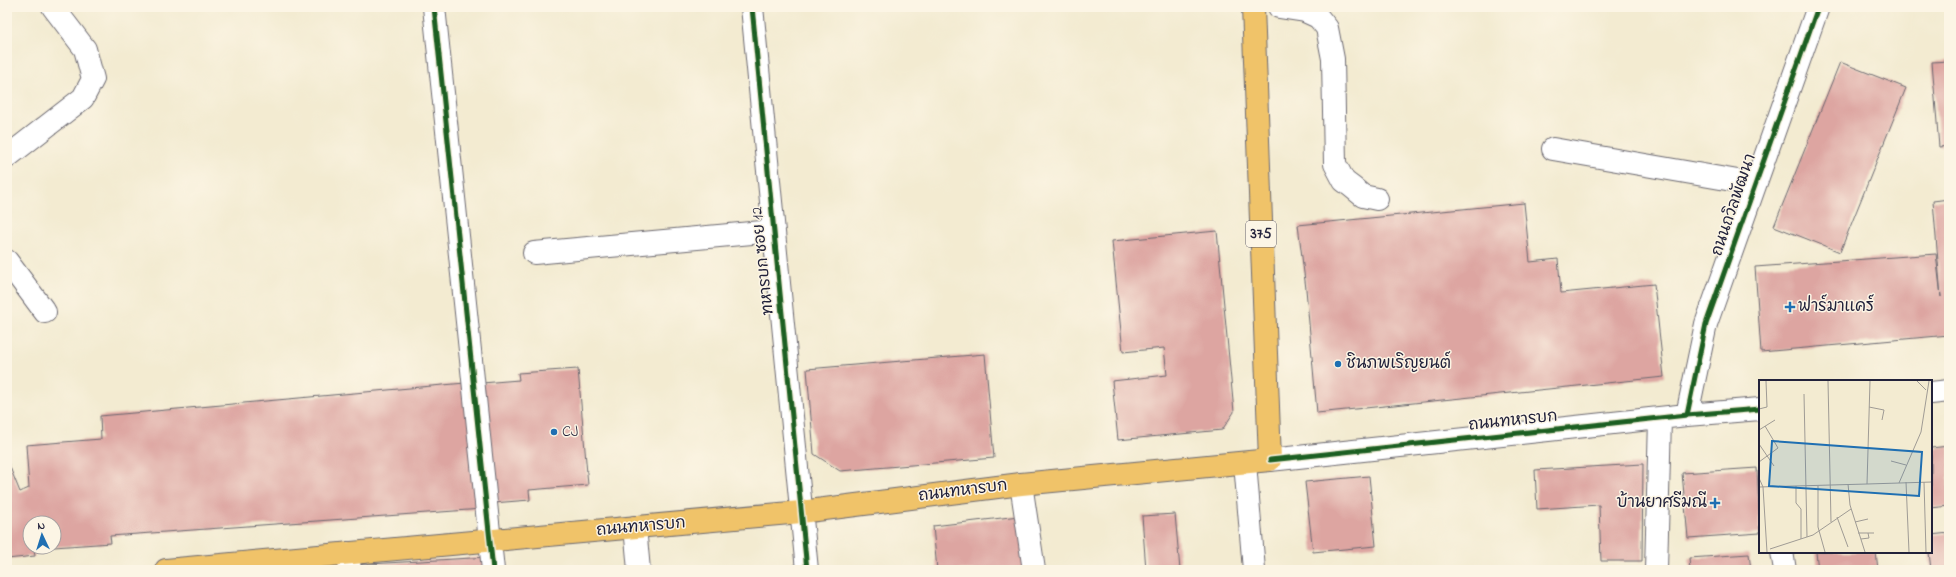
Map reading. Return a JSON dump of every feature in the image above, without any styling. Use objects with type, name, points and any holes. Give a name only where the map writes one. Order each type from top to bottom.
[{"type":"main road","name":"375","points":[[1253,7],[1270,460]]},
{"type":"main road","name":"ถนนทหารบก","points":[[166,570],[349,562],[491,541],[801,512],[1021,484],[1270,460]]},
{"type":"street","points":[[7,157],[83,98],[93,79],[85,49],[53,7]]},
{"type":"street","points":[[434,7],[493,570]]},
{"type":"street","name":"ทหารบก ซอย 12","points":[[752,7],[807,570]]},
{"type":"street","points":[[1279,7],[1312,14],[1318,17],[1327,28],[1334,59],[1335,164],[1344,181],[1363,196],[1377,199]]},
{"type":"street","name":"ถนนถวิลพัฒนา","points":[[1687,415],[1706,324],[1818,7]]},
{"type":"street","points":[[1553,149],[1755,184]]},
{"type":"street","points":[[534,253],[773,231]]},
{"type":"street","points":[[7,262],[45,312]]},
{"type":"street","points":[[1932,393],[1949,391]]},
{"type":"street","name":"ถนนทหารบก","points":[[1270,460],[1687,415],[1759,409]]},
{"type":"street","points":[[1656,570],[1660,419]]},
{"type":"street","points":[[1245,463],[1254,570]]},
{"type":"street","points":[[1021,484],[1034,570]]},
{"type":"street","points":[[635,527],[639,570]]},
{"type":"street","points":[[1782,553],[1785,570]]},
{"type":"building","points":[[1949,61],[1949,146],[1939,147],[1932,62]]},
{"type":"building","points":[[1840,62],[1906,88],[1840,252],[1774,226]]},
{"type":"building","points":[[1949,199],[1949,335],[1761,352],[1755,267],[1936,254],[1941,297],[1933,201]]},
{"type":"building","points":[[1524,203],[1530,262],[1558,259],[1561,293],[1654,284],[1664,377],[1317,413],[1306,289],[1298,225]]},
{"type":"building","points":[[1217,231],[1234,412],[1222,430],[1118,440],[1112,381],[1167,375],[1164,348],[1123,352],[1112,241]]},
{"type":"building","points":[[985,354],[994,458],[840,471],[814,454],[807,369]]},
{"type":"building","name":"CJ","points":[[578,369],[588,485],[529,490],[530,500],[493,503],[482,383],[519,380],[518,373]]},
{"type":"building","points":[[465,383],[482,509],[110,536],[111,543],[62,546],[62,515],[22,515],[22,555],[35,556],[7,559],[7,460],[20,492],[29,488],[26,445],[101,439],[100,416]]},
{"type":"building","points":[[1949,446],[1949,506],[1932,508],[1932,448]]},
{"type":"building","points":[[1643,464],[1642,561],[1601,561],[1599,505],[1537,509],[1535,470]]},
{"type":"building","points":[[1757,468],[1759,533],[1688,538],[1682,473]]},
{"type":"building","points":[[1369,476],[1376,546],[1313,552],[1305,482]]},
{"type":"building","points":[[1175,514],[1180,570],[1146,570],[1142,516]]},
{"type":"building","points":[[1019,516],[1026,570],[937,570],[933,526]]},
{"type":"building","points":[[1949,533],[1949,570],[1931,570],[1929,553],[1932,553],[1932,535]]},
{"type":"building","points":[[1816,553],[1876,553],[1878,570],[1818,570]]},
{"type":"building","points":[[1749,554],[1751,570],[1690,570],[1689,558]]},
{"type":"building","points":[[488,557],[489,570],[353,570],[353,565]]},
{"type":"building","points":[[337,566],[337,570],[307,570],[307,569]]},
{"type":"cycle path","points":[[434,7],[493,570]]},
{"type":"cycle path","points":[[752,7],[807,570]]},
{"type":"cycle path","points":[[1687,415],[1706,324],[1818,7]]},
{"type":"cycle path","points":[[1270,460],[1687,415],[1759,409]]},
{"type":"place","name":"ฟาร์มาแคร์","points":[[1790,307]]},
{"type":"place","name":"ชินภพเริญยนต์","points":[[1338,364]]},
{"type":"place","name":"CJ","points":[[554,432]]},
{"type":"place","name":"บ้านยาศรีมณี","points":[[1715,503]]}]
